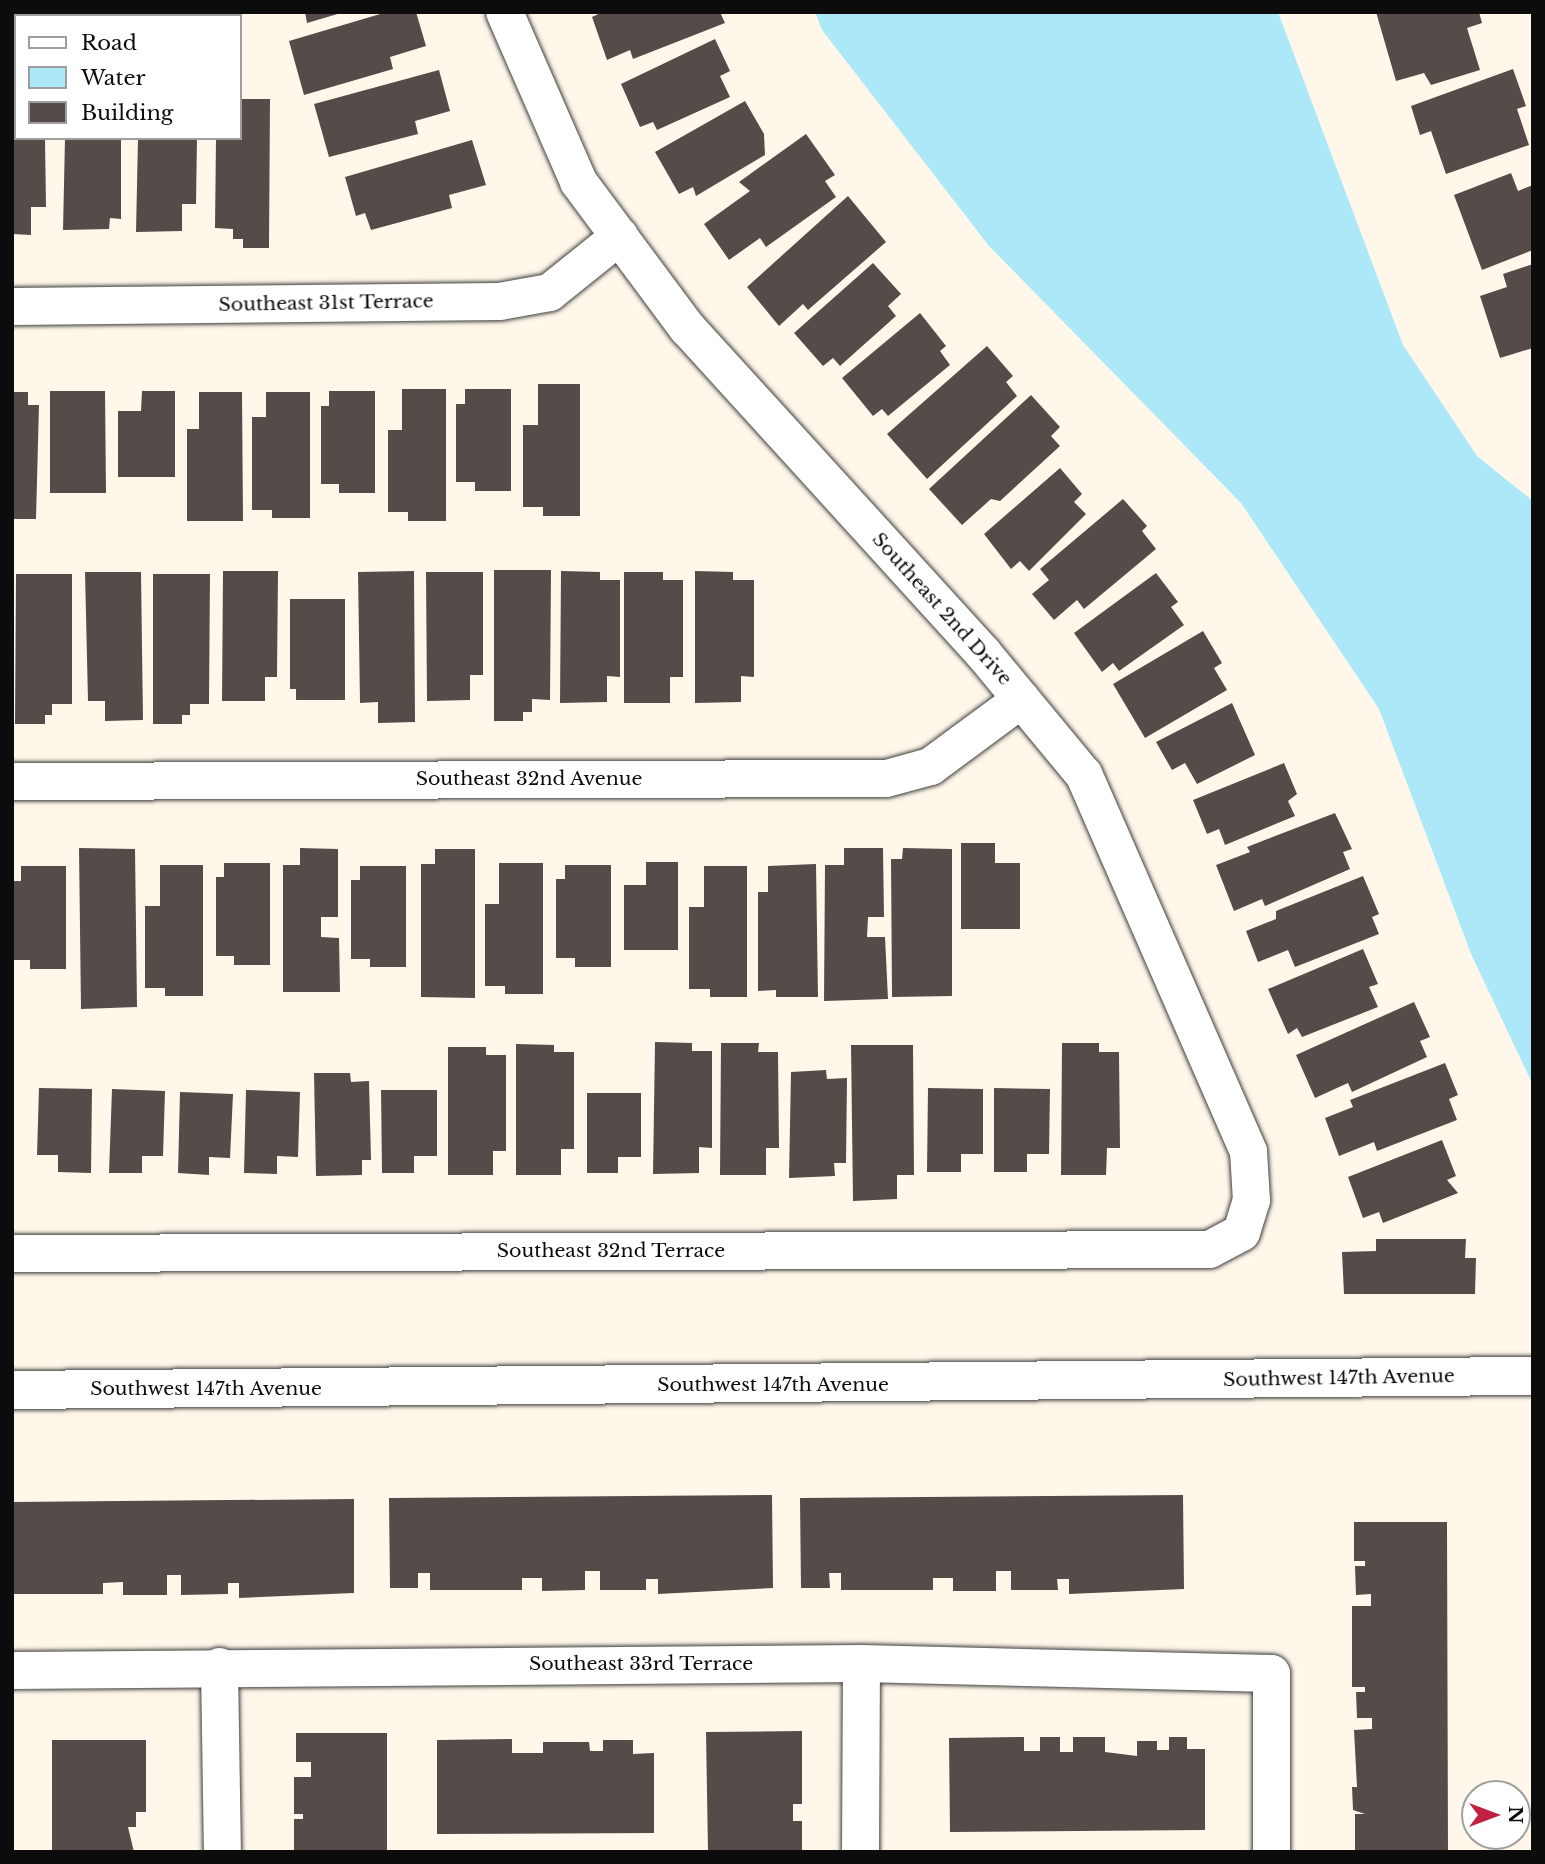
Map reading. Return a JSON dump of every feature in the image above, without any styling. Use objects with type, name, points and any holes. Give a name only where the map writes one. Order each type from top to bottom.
[{"type":"street","name":"Southeast 2nd Drive","points":[[504,12],[578,181],[687,328],[1021,699],[1083,774],[1248,1152],[1251,1200],[1241,1232],[1209,1249]]},
{"type":"street","name":"Southeast 31st Terrace","points":[[12,306],[499,302],[549,292],[619,236]]},
{"type":"street","name":"Southeast 32nd Avenue","points":[[12,781],[886,778],[930,766],[1021,699]]},
{"type":"street","name":"Southeast 32nd Terrace","points":[[12,1252],[1209,1249]]},
{"type":"street","name":"Southwest 147th Avenue","points":[[12,1390],[1533,1376]]},
{"type":"street","name":"Southeast 33rd Terrace","points":[[12,1670],[219,1666],[861,1663],[1271,1673],[1271,1852]]},
{"type":"street","points":[[860,1852],[861,1663]]},
{"type":"street","points":[[219,1666],[222,1852]]},
{"type":"water","points":[[815,12],[1278,12],[1403,345],[1477,456],[1533,501],[1533,1085],[1471,954],[1379,709],[1241,503],[989,246],[822,30]]},
{"type":"building","points":[[305,12],[341,12],[341,13],[307,23]]},
{"type":"building","points":[[387,12],[416,12],[426,46],[390,57],[393,69],[304,95],[289,41]]},
{"type":"building","points":[[603,12],[720,12],[725,23],[633,59],[630,50],[607,60],[592,17]]},
{"type":"building","points":[[1376,12],[1479,12],[1482,23],[1467,28],[1480,70],[1431,85],[1424,73],[1396,81]]},
{"type":"building","points":[[715,39],[730,71],[720,76],[730,97],[657,130],[653,122],[640,127],[621,84]]},
{"type":"building","points":[[1513,69],[1526,106],[1517,109],[1529,145],[1446,174],[1431,131],[1420,135],[1411,106]]},
{"type":"building","points":[[439,70],[450,111],[415,121],[418,134],[329,157],[314,104]]},
{"type":"building","points":[[12,98],[14,140],[45,140],[46,207],[31,207],[31,235],[12,234]]},
{"type":"building","points":[[242,99],[270,99],[269,248],[243,248],[243,239],[233,239],[233,229],[215,228],[216,140],[242,140]]},
{"type":"building","points":[[745,101],[764,134],[765,155],[696,196],[693,187],[679,194],[655,152]]},
{"type":"building","points":[[806,134],[835,175],[825,181],[836,197],[766,247],[760,238],[729,260],[704,224],[750,191],[739,182]]},
{"type":"building","points":[[65,140],[121,140],[121,219],[110,218],[109,229],[63,230]]},
{"type":"building","points":[[138,140],[197,140],[196,204],[182,204],[182,231],[136,232]]},
{"type":"building","points":[[472,140],[486,185],[449,195],[452,208],[371,230],[365,213],[356,216],[345,177]]},
{"type":"building","points":[[1511,173],[1518,191],[1533,185],[1533,250],[1482,270],[1454,195]]},
{"type":"building","points":[[848,196],[886,242],[808,310],[803,304],[779,326],[747,287]]},
{"type":"building","points":[[873,263],[901,294],[888,306],[896,316],[840,366],[833,358],[823,366],[794,333]]},
{"type":"building","points":[[1533,264],[1533,348],[1500,358],[1480,296],[1507,287],[1503,274]]},
{"type":"building","points":[[920,313],[946,346],[940,351],[950,365],[888,416],[882,409],[873,416],[842,378]]},
{"type":"building","points":[[987,346],[1013,376],[1006,382],[1017,396],[927,479],[887,434]]},
{"type":"building","points":[[538,384],[580,384],[580,516],[543,516],[543,507],[523,507],[523,425],[538,425]]},
{"type":"building","points":[[402,389],[446,389],[446,521],[408,521],[408,512],[388,512],[388,430],[402,430]]},
{"type":"building","points":[[465,389],[511,389],[511,491],[475,491],[475,482],[456,482],[456,404],[465,404]]},
{"type":"building","points":[[50,391],[105,391],[106,493],[50,493]]},
{"type":"building","points":[[142,391],[175,391],[175,477],[118,477],[118,411],[141,411]]},
{"type":"building","points":[[329,391],[375,391],[375,493],[339,493],[339,484],[321,484],[321,406],[329,406]]},
{"type":"building","points":[[12,392],[28,392],[28,405],[39,405],[36,519],[12,519]]},
{"type":"building","points":[[199,392],[242,392],[243,521],[187,521],[187,429],[199,429]]},
{"type":"building","points":[[266,392],[310,392],[310,518],[272,518],[272,510],[252,510],[252,417],[266,417]]},
{"type":"building","points":[[1031,395],[1060,427],[1051,436],[1060,446],[1000,501],[991,499],[962,525],[929,489]]},
{"type":"building","points":[[1060,468],[1082,494],[1074,502],[1086,514],[1029,571],[1020,561],[1011,569],[984,534]]},
{"type":"building","points":[[1123,499],[1147,526],[1142,531],[1156,549],[1084,609],[1077,600],[1054,620],[1032,594],[1049,580],[1040,569]]},
{"type":"building","points":[[494,570],[551,570],[550,700],[532,699],[532,712],[523,712],[523,721],[494,721]]},
{"type":"building","points":[[223,571],[278,571],[277,677],[265,677],[265,701],[222,701]]},
{"type":"building","points":[[414,571],[415,722],[378,723],[378,702],[360,703],[358,572]]},
{"type":"building","points":[[561,571],[600,572],[600,580],[620,580],[620,677],[607,676],[607,702],[560,703]]},
{"type":"building","points":[[695,571],[733,572],[733,580],[754,580],[754,677],[741,676],[741,702],[695,703]]},
{"type":"building","points":[[85,572],[141,572],[143,720],[105,721],[105,701],[88,701]]},
{"type":"building","points":[[426,572],[483,572],[483,675],[470,675],[470,700],[427,701]]},
{"type":"building","points":[[624,572],[663,572],[663,580],[683,580],[683,677],[670,677],[670,703],[624,703]]},
{"type":"building","points":[[1156,573],[1178,602],[1171,607],[1184,625],[1119,671],[1113,663],[1102,672],[1074,633]]},
{"type":"building","points":[[16,574],[72,574],[72,704],[52,704],[52,715],[45,715],[45,724],[15,724]]},
{"type":"building","points":[[153,574],[210,574],[209,704],[190,704],[190,715],[182,715],[182,724],[153,724]]},
{"type":"building","points":[[290,599],[345,599],[345,700],[296,700],[296,689],[290,689]]},
{"type":"building","points":[[1203,631],[1222,663],[1214,668],[1227,690],[1145,738],[1113,684]]},
{"type":"building","points":[[1232,703],[1255,755],[1197,784],[1185,763],[1172,770],[1156,742]]},
{"type":"building","points":[[1284,763],[1297,794],[1288,801],[1295,816],[1225,845],[1219,829],[1207,834],[1193,800]]},
{"type":"building","points":[[1335,813],[1352,849],[1343,852],[1350,869],[1265,906],[1262,899],[1234,911],[1216,865],[1250,852],[1247,847]]},
{"type":"building","points":[[961,843],[995,843],[995,863],[1020,863],[1020,929],[961,929]]},
{"type":"building","points":[[79,848],[135,849],[137,1007],[81,1009]]},
{"type":"building","points":[[300,848],[338,849],[338,917],[321,917],[321,937],[339,938],[340,992],[283,992],[283,865],[300,865]]},
{"type":"building","points":[[844,848],[883,848],[884,917],[868,917],[867,937],[885,937],[888,999],[824,1001],[825,865],[844,865]]},
{"type":"building","points":[[903,848],[952,849],[952,996],[892,997],[891,859],[902,859]]},
{"type":"building","points":[[435,849],[475,849],[475,998],[421,997],[421,864],[435,864]]},
{"type":"building","points":[[646,862],[678,862],[678,950],[624,950],[624,885],[646,885]]},
{"type":"building","points":[[224,863],[270,863],[270,965],[234,965],[234,956],[216,956],[216,877],[224,877]]},
{"type":"building","points":[[499,863],[543,863],[543,994],[505,994],[505,986],[485,986],[485,904],[499,904]]},
{"type":"building","points":[[816,864],[818,997],[776,997],[776,990],[758,991],[758,892],[768,892],[768,866]]},
{"type":"building","points":[[160,865],[203,865],[203,996],[165,996],[165,988],[145,988],[145,906],[160,906]]},
{"type":"building","points":[[565,865],[611,865],[611,967],[575,967],[575,958],[556,958],[556,879],[565,879]]},
{"type":"building","points":[[21,866],[66,866],[66,969],[30,969],[30,960],[12,960],[12,881],[21,881]]},
{"type":"building","points":[[360,866],[406,866],[406,967],[370,967],[370,959],[351,959],[351,880],[360,880]]},
{"type":"building","points":[[704,866],[747,866],[747,997],[710,997],[710,989],[689,989],[689,907],[704,907]]},
{"type":"building","points":[[1363,876],[1379,914],[1372,917],[1379,934],[1295,967],[1288,950],[1258,962],[1246,931],[1276,919],[1276,911]]},
{"type":"building","points":[[1363,949],[1378,984],[1369,987],[1378,1007],[1302,1037],[1297,1028],[1288,1034],[1268,989]]},
{"type":"building","points":[[1414,1002],[1430,1037],[1420,1041],[1427,1057],[1352,1092],[1348,1083],[1315,1098],[1296,1055]]},
{"type":"building","points":[[655,1042],[692,1043],[692,1051],[712,1051],[712,1148],[699,1147],[699,1173],[653,1174]]},
{"type":"building","points":[[721,1043],[759,1043],[758,1052],[778,1052],[779,1148],[766,1148],[766,1175],[720,1175]]},
{"type":"building","points":[[1062,1043],[1099,1043],[1099,1052],[1119,1052],[1120,1148],[1107,1148],[1106,1175],[1061,1175]]},
{"type":"building","points":[[516,1044],[554,1045],[554,1052],[574,1052],[574,1149],[561,1149],[561,1175],[516,1175]]},
{"type":"building","points":[[851,1045],[913,1045],[914,1175],[897,1175],[897,1199],[853,1201]]},
{"type":"building","points":[[448,1047],[486,1047],[486,1055],[506,1055],[506,1151],[493,1151],[493,1175],[448,1175]]},
{"type":"building","points":[[1445,1063],[1458,1095],[1449,1099],[1457,1120],[1377,1151],[1374,1142],[1339,1156],[1325,1118],[1353,1107],[1350,1100]]},
{"type":"building","points":[[826,1070],[827,1079],[847,1078],[846,1163],[834,1163],[835,1176],[789,1178],[791,1072]]},
{"type":"building","points":[[314,1073],[350,1073],[351,1082],[369,1081],[371,1160],[362,1160],[362,1175],[316,1176]]},
{"type":"building","points":[[39,1088],[92,1089],[91,1173],[58,1172],[58,1155],[37,1155]]},
{"type":"building","points":[[928,1088],[983,1089],[983,1154],[961,1154],[961,1172],[927,1172]]},
{"type":"building","points":[[994,1088],[1050,1089],[1049,1154],[1027,1154],[1027,1172],[994,1172]]},
{"type":"building","points":[[112,1089],[165,1091],[163,1156],[142,1156],[142,1173],[109,1173]]},
{"type":"building","points":[[246,1090],[300,1092],[298,1157],[277,1156],[277,1174],[244,1173]]},
{"type":"building","points":[[381,1090],[437,1090],[437,1156],[414,1156],[414,1173],[382,1173]]},
{"type":"building","points":[[180,1092],[233,1094],[230,1158],[209,1157],[209,1175],[178,1173]]},
{"type":"building","points":[[587,1093],[641,1093],[641,1157],[618,1157],[618,1173],[587,1173]]},
{"type":"building","points":[[1442,1140],[1456,1176],[1447,1180],[1458,1193],[1383,1223],[1379,1212],[1363,1218],[1348,1177]]},
{"type":"building","points":[[1376,1239],[1466,1239],[1465,1258],[1476,1258],[1475,1294],[1344,1294],[1342,1252],[1376,1251]]},
{"type":"building","points":[[772,1495],[773,1588],[658,1594],[658,1579],[646,1579],[646,1590],[600,1590],[600,1571],[585,1571],[585,1590],[542,1591],[542,1578],[522,1578],[522,1590],[430,1590],[430,1573],[418,1573],[418,1588],[390,1588],[389,1498]]},
{"type":"building","points":[[1183,1495],[1184,1589],[1069,1594],[1069,1579],[1057,1579],[1058,1590],[1011,1590],[1011,1571],[996,1571],[996,1591],[953,1591],[953,1578],[933,1578],[933,1590],[841,1590],[841,1573],[829,1573],[830,1588],[801,1588],[800,1498]]},
{"type":"building","points":[[354,1499],[354,1593],[239,1598],[239,1583],[228,1583],[228,1594],[181,1595],[181,1575],[167,1575],[167,1595],[123,1595],[123,1582],[103,1583],[103,1594],[12,1594],[12,1502]]},
{"type":"building","points":[[1354,1522],[1447,1522],[1448,1852],[1355,1852],[1355,1814],[1365,1814],[1353,1810],[1352,1787],[1357,1787],[1354,1730],[1372,1729],[1372,1718],[1357,1718],[1356,1692],[1365,1692],[1365,1687],[1352,1687],[1352,1606],[1371,1606],[1371,1594],[1356,1595],[1355,1566],[1365,1566],[1365,1561],[1354,1561]]},
{"type":"building","points":[[802,1731],[802,1804],[793,1804],[793,1821],[802,1821],[802,1852],[708,1852],[706,1732]]},
{"type":"building","points":[[296,1733],[387,1733],[387,1852],[294,1852],[294,1819],[303,1819],[303,1814],[294,1814],[294,1777],[311,1777],[311,1762],[296,1762]]},
{"type":"building","points":[[1024,1737],[1024,1751],[1040,1751],[1040,1737],[1060,1737],[1060,1752],[1073,1752],[1073,1737],[1105,1737],[1105,1752],[1137,1756],[1137,1741],[1157,1741],[1157,1750],[1169,1750],[1169,1737],[1187,1737],[1187,1749],[1205,1749],[1205,1830],[950,1832],[949,1738]]},
{"type":"building","points":[[512,1739],[512,1753],[543,1753],[543,1742],[589,1742],[590,1751],[603,1751],[603,1740],[633,1740],[633,1754],[654,1753],[654,1833],[437,1834],[437,1740]]},
{"type":"building","points":[[52,1740],[146,1740],[146,1812],[136,1812],[136,1827],[128,1827],[134,1852],[52,1852]]}]
